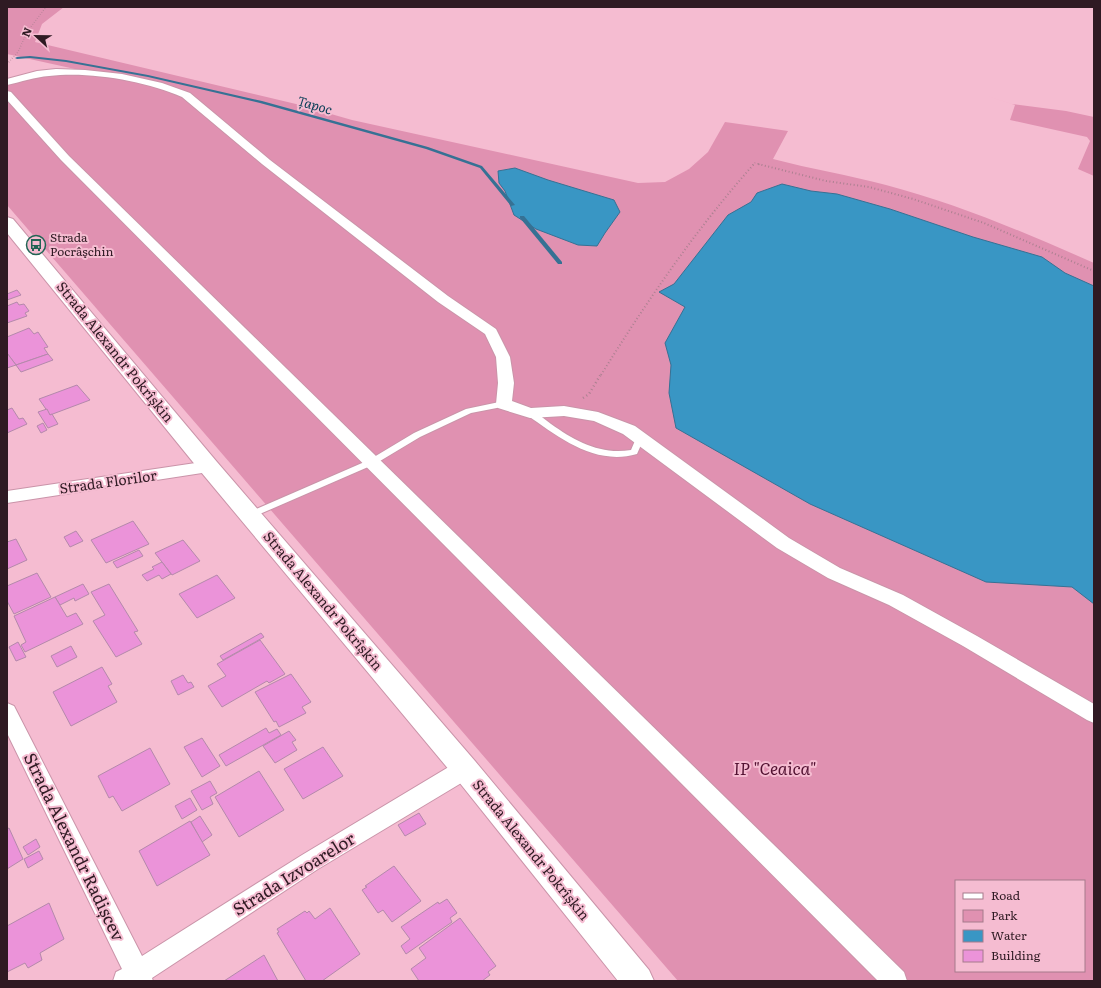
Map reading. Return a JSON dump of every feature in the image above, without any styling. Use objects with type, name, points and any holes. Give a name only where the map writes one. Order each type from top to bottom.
[{"type":"street","points":[[7,82],[54,72],[77,72],[151,83],[174,89],[186,95],[266,162],[443,299],[491,332],[503,357],[506,383],[504,404],[530,413],[564,411],[598,417],[629,430],[783,543],[834,573],[896,600],[970,641],[1094,714]]},
{"type":"street","points":[[7,94],[65,158],[895,981]]},
{"type":"street","name":"Strada Alexandr Pokrîșkin","points":[[7,222],[210,468],[465,769],[638,981]]},
{"type":"street","name":"Strada Florilor","points":[[7,497],[210,468]]},
{"type":"street","name":"Strada Alexandr Radișcev","points":[[7,712],[134,978]]},
{"type":"street","name":"Strada Izvoarelor","points":[[134,978],[310,862],[465,769]]},
{"type":"lane","points":[[250,515],[372,462],[417,435],[469,411],[504,404]]},
{"type":"lane","points":[[530,413],[556,432],[590,451],[607,455],[622,455],[634,452],[640,438]]},
{"type":"path","points":[[7,64],[18,52],[28,32],[46,7]]},
{"type":"path","points":[[564,411],[589,394],[650,298],[732,188],[755,163],[826,181],[869,187],[913,199],[984,223],[1094,271]]},
{"type":"green space","name":"IP \"Ceaica\"","points":[[7,7],[64,7],[42,24],[35,42],[296,104],[352,120],[638,183],[665,182],[689,169],[708,152],[725,122],[788,131],[773,159],[872,181],[939,201],[1017,230],[1094,263],[1094,981],[678,981],[7,205],[7,79],[47,71],[75,69],[7,54]]},
{"type":"green space","points":[[984,95],[1012,104],[1066,111],[1094,117],[1094,176],[1078,169],[1090,141],[1087,137],[1010,120],[1015,105]]},
{"type":"water","points":[[515,168],[548,180],[614,200],[620,212],[597,246],[578,245],[536,229],[514,215],[505,191],[499,183],[498,171]]},
{"type":"water","points":[[782,184],[811,191],[837,194],[890,209],[973,237],[1042,257],[1065,273],[1094,286],[1094,604],[1072,587],[986,582],[810,504],[676,428],[669,393],[671,365],[665,343],[685,307],[659,292],[674,284],[728,215],[751,202],[757,193]]},
{"type":"building","points":[[17,290],[21,295],[7,300],[7,294]]},
{"type":"building","points":[[17,302],[19,305],[24,304],[29,311],[25,313],[27,316],[7,323],[7,306]]},
{"type":"building","points":[[29,328],[34,334],[38,332],[48,347],[44,348],[48,354],[16,365],[7,353],[7,337]]},
{"type":"building","points":[[7,353],[16,365],[7,368]]},
{"type":"building","points":[[48,354],[53,360],[21,372],[16,365]]},
{"type":"building","points":[[77,385],[90,400],[50,415],[39,399]]},
{"type":"building","points":[[12,408],[19,419],[23,418],[27,424],[7,433],[7,410]]},
{"type":"building","points":[[47,409],[58,424],[48,428],[38,412]]},
{"type":"building","points":[[43,423],[47,430],[41,433],[37,426]]},
{"type":"building","points":[[133,521],[149,544],[106,563],[91,540]]},
{"type":"building","points":[[76,531],[83,541],[70,547],[64,537]]},
{"type":"building","points":[[16,539],[27,560],[7,569],[7,542]]},
{"type":"building","points":[[183,540],[200,561],[172,575],[155,553]]},
{"type":"building","points":[[139,550],[143,556],[117,568],[113,562]]},
{"type":"building","points":[[162,562],[171,574],[162,579],[159,575],[147,581],[142,575],[154,569],[152,567]]},
{"type":"building","points":[[37,573],[51,597],[14,614],[7,601],[7,586]]},
{"type":"building","points":[[217,575],[235,598],[197,618],[179,594]]},
{"type":"building","points":[[83,584],[89,594],[75,601],[74,598],[60,605],[55,597]]},
{"type":"building","points":[[109,584],[138,631],[134,632],[142,644],[116,657],[93,621],[105,615],[91,592]]},
{"type":"building","points":[[55,597],[67,617],[76,613],[83,624],[25,652],[21,645],[26,642],[14,616]]},
{"type":"building","points":[[261,633],[264,637],[223,660],[220,656]]},
{"type":"building","points":[[260,640],[285,674],[269,683],[267,681],[222,707],[208,686],[226,676],[217,664]]},
{"type":"building","points":[[18,642],[26,657],[16,661],[9,647]]},
{"type":"building","points":[[71,646],[77,657],[57,667],[51,656]]},
{"type":"building","points":[[102,667],[112,684],[108,686],[117,702],[71,726],[53,692]]},
{"type":"building","points":[[291,674],[311,702],[302,707],[306,713],[279,727],[276,721],[274,722],[255,692]]},
{"type":"building","points":[[183,675],[188,683],[191,682],[194,687],[178,695],[171,681]]},
{"type":"building","points":[[266,728],[269,733],[277,729],[281,735],[226,766],[219,755]]},
{"type":"building","points":[[289,731],[296,740],[292,742],[297,750],[275,763],[263,746]]},
{"type":"building","points":[[202,738],[220,766],[202,777],[184,747]]},
{"type":"building","points":[[323,747],[343,776],[303,799],[284,769]]},
{"type":"building","points":[[150,748],[170,784],[122,811],[113,796],[109,798],[98,776]]},
{"type":"building","points":[[259,771],[284,810],[239,837],[215,797]]},
{"type":"building","points":[[210,781],[217,793],[210,797],[213,804],[202,810],[191,791]]},
{"type":"building","points":[[190,798],[197,810],[182,819],[175,806]]},
{"type":"building","points":[[419,813],[426,824],[405,836],[398,825]]},
{"type":"building","points":[[200,816],[212,835],[202,842],[191,822]]},
{"type":"building","points":[[190,821],[210,855],[157,886],[139,851]]},
{"type":"building","points":[[9,828],[23,859],[7,869],[7,829]]},
{"type":"building","points":[[36,839],[40,847],[28,855],[23,847]]},
{"type":"building","points":[[39,851],[43,859],[28,868],[24,859]]},
{"type":"building","points":[[394,866],[421,901],[392,922],[383,910],[378,913],[362,890],[367,887],[365,886]]},
{"type":"building","points":[[447,899],[457,913],[450,918],[452,922],[406,954],[401,946],[410,939],[401,927],[438,902],[439,904]]},
{"type":"building","points":[[49,903],[64,939],[40,953],[42,960],[28,968],[25,963],[7,972],[7,926]]},
{"type":"building","points":[[330,908],[360,954],[322,981],[306,981],[277,933],[279,932],[277,929],[305,911],[307,913],[309,911],[315,919]]},
{"type":"building","points":[[460,918],[496,966],[488,972],[490,975],[482,981],[419,981],[411,969],[426,958],[419,948]]},
{"type":"building","points":[[264,955],[278,981],[224,981]]},
{"type":"waterway","name":"Țapoc","points":[[17,58],[30,57],[66,61],[148,76],[261,102],[427,148],[481,167],[513,205]]},
{"type":"waterway","name":"Țapoc","points":[[522,217],[560,263]]},
{"type":"place","name":"Strada Pocrâşchin","points":[[36,245]]}]
